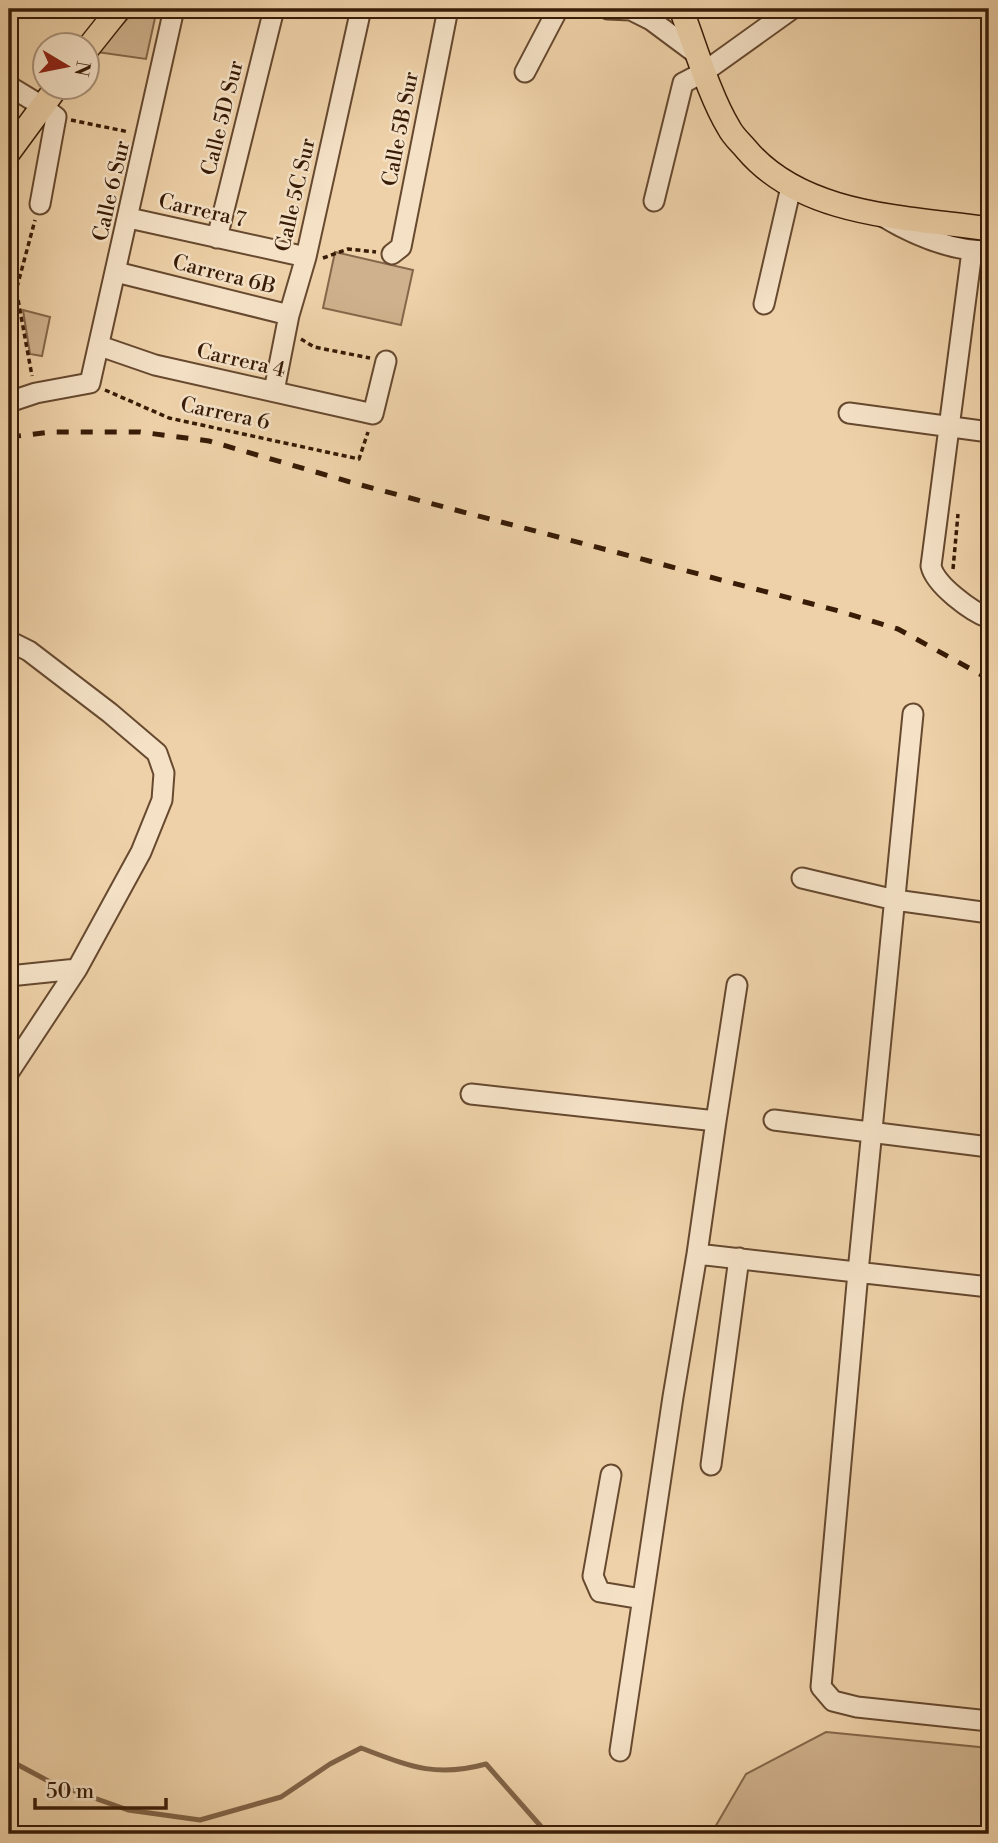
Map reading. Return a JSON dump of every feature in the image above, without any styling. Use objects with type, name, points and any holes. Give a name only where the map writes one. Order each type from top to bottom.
[{"type":"main road","points":[[101,32],[119,9]]},
{"type":"main road","points":[[681,9],[729,129],[758,164],[791,187],[816,199],[876,212],[989,229]]},
{"type":"main road","points":[[9,152],[49,112],[52,102]]},
{"type":"street","name":"Calle 6 Sur","points":[[90,383],[174,9]]},
{"type":"street","name":"Calle 5D Sur","points":[[217,238],[274,9]]},
{"type":"street","name":"Calle 5C Sur","points":[[274,391],[289,315],[306,257],[361,9]]},
{"type":"street","name":"Calle 5B Sur","points":[[392,254],[401,247],[448,9]]},
{"type":"street","points":[[525,72],[558,9]]},
{"type":"street","points":[[608,9],[631,10],[651,20],[701,64]]},
{"type":"street","points":[[654,201],[683,83],[701,64],[792,9]]},
{"type":"street","points":[[9,86],[49,112],[40,204]]},
{"type":"street","points":[[764,304],[791,187]]},
{"type":"street","points":[[876,212],[913,235],[980,251],[931,566],[945,588],[979,615],[989,618]]},
{"type":"street","name":"Carrera 7","points":[[129,218],[306,257]]},
{"type":"street","name":"Carrera 6B","points":[[117,272],[289,315]]},
{"type":"street","name":"Carrera 4","points":[[100,346],[155,365],[373,414]]},
{"type":"street","points":[[373,414],[386,361]]},
{"type":"street","points":[[9,402],[36,393],[90,383]]},
{"type":"street","points":[[849,413],[989,432]]},
{"type":"street","points":[[9,642],[29,650],[110,713],[157,753],[164,773],[162,800],[141,852],[77,969],[12,1061]]},
{"type":"street","points":[[914,714],[858,1272],[821,1687],[833,1701],[857,1707],[989,1721]]},
{"type":"street","points":[[802,878],[895,900],[989,913]]},
{"type":"street","points":[[9,976],[77,969]]},
{"type":"street","points":[[620,1751],[737,985]]},
{"type":"street","points":[[471,1094],[716,1121]]},
{"type":"street","points":[[774,1120],[989,1147]]},
{"type":"street","points":[[697,1254],[989,1287]]},
{"type":"street","points":[[711,1465],[739,1258]]},
{"type":"street","points":[[611,1475],[594,1583],[600,1592],[642,1599]]},
{"type":"path","points":[[49,112],[147,136]]},
{"type":"path","points":[[16,290],[40,204]]},
{"type":"path","points":[[306,257],[318,259],[348,249],[392,254]]},
{"type":"path","points":[[9,250],[36,393]]},
{"type":"path","name":"Carrera 6B","points":[[289,315],[300,339],[314,347],[386,361]]},
{"type":"path","name":"Carrera 6","points":[[90,383],[169,418],[359,459],[373,414]]},
{"type":"shaded area","points":[[145,9],[157,9],[146,59],[102,53],[102,47],[128,18]]},
{"type":"shaded area","points":[[335,252],[413,270],[401,325],[323,308]]},
{"type":"shaded area","points":[[23,310],[50,317],[42,356],[30,354]]},
{"type":"shaded area","points":[[826,1732],[989,1748],[989,1834],[711,1834],[746,1774]]},
{"type":"waterway","points":[[9,1760],[52,1783],[128,1810],[200,1820],[281,1797],[330,1764],[361,1748],[408,1765],[437,1770],[486,1764],[545,1831],[551,1834]]},
{"type":"railway","points":[[9,437],[52,432],[140,432],[209,441],[357,484],[839,611],[898,629],[989,679]]}]
